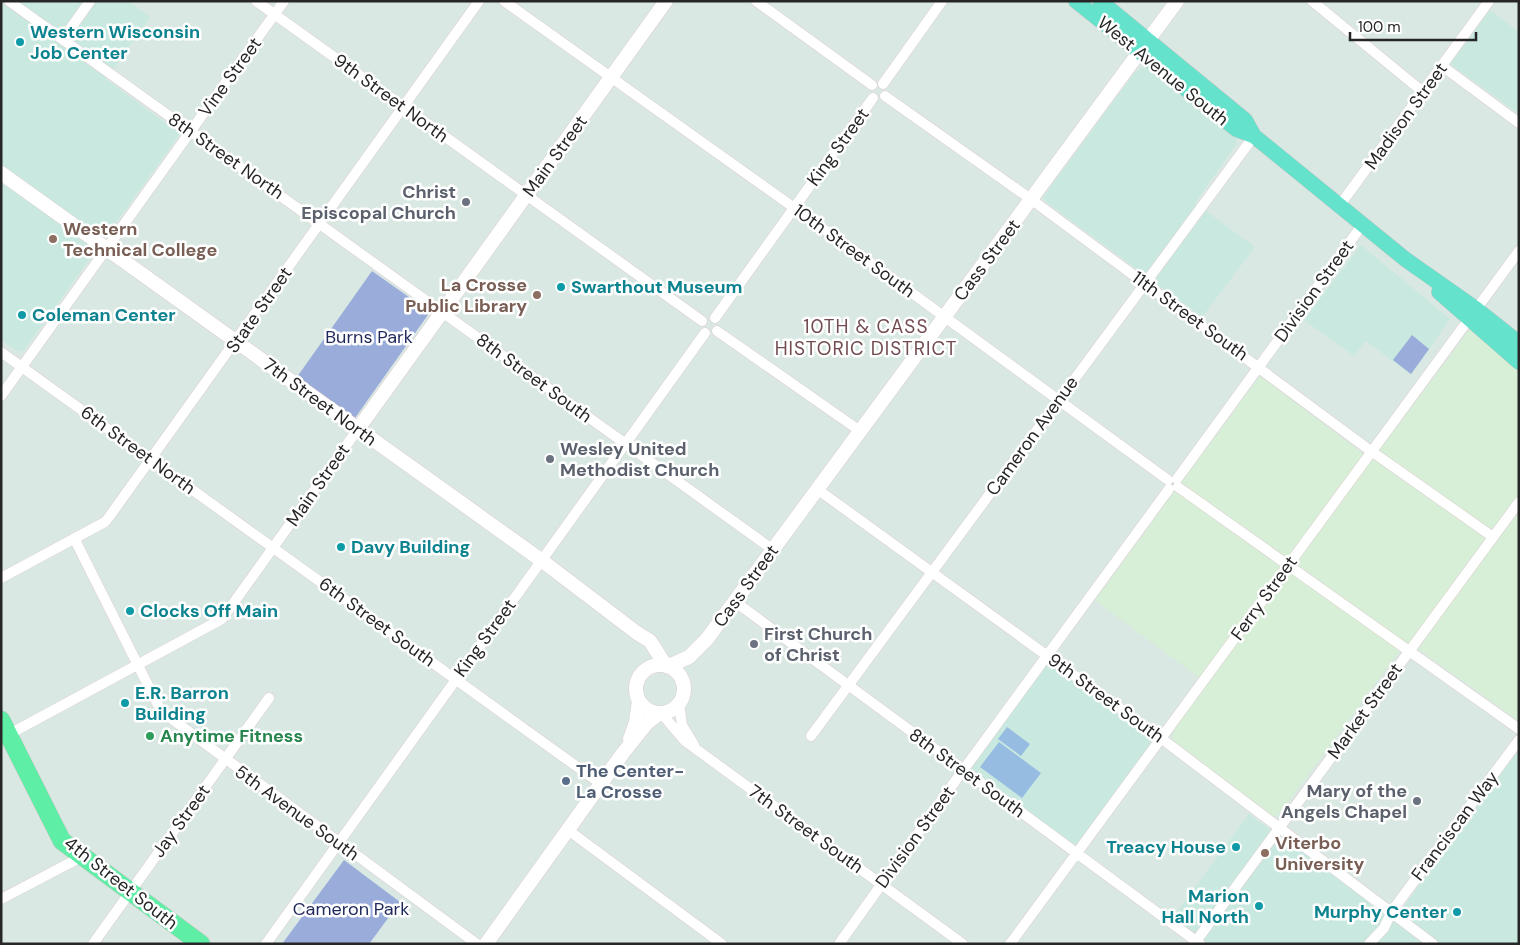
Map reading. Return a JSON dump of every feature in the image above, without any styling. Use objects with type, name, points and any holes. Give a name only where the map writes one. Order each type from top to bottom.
[{"type":"highway","name":"4th Street South","points":[[4,731],[62,841],[201,944]]},
{"type":"main road","name":"West Avenue South","points":[[1076,1],[1236,129],[1254,136],[1340,205],[1472,314],[1519,362]]},
{"type":"main road","name":"West Avenue South","points":[[1100,1],[1245,120],[1254,136]]},
{"type":"main road","name":"West Avenue South","points":[[1472,314],[1519,343]]},
{"type":"street","name":"8th Street North","points":[[9,1],[321,223],[442,312]]},
{"type":"street","points":[[63,39],[90,1]]},
{"type":"street","name":"9th Street North","points":[[256,1],[527,195]]},
{"type":"street","name":"Vine Street","points":[[1,396],[284,1]]},
{"type":"street","name":"State Street","points":[[1,578],[105,522],[237,342],[479,1]]},
{"type":"street","name":"10th Street South","points":[[504,1],[1059,399],[1287,566],[1410,650],[1519,729]]},
{"type":"street","name":"Main Street","points":[[4,731],[138,664],[222,619],[666,1]]},
{"type":"street","points":[[756,1],[872,85]]},
{"type":"street","points":[[883,84],[942,1]]},
{"type":"street","name":"Cass Street","points":[[684,684],[707,639],[734,601],[1032,200],[1177,1]]},
{"type":"street","points":[[1312,1],[1423,92]]},
{"type":"street","name":"Madison Street","points":[[1340,205],[1489,1]]},
{"type":"street","points":[[1442,66],[1519,123]]},
{"type":"street","points":[[878,82],[883,84],[886,88],[885,96],[881,99],[873,98],[870,90],[872,85],[878,82]]},
{"type":"street","name":"11th Street South","points":[[885,96],[1032,200],[1493,537]]},
{"type":"street","name":"King Street","points":[[715,318],[873,98]]},
{"type":"street","name":"Cameron Avenue","points":[[811,736],[1254,136]]},
{"type":"street","name":"7th Street North","points":[[1,172],[541,560],[650,641],[668,666]]},
{"type":"street","points":[[527,195],[702,321]]},
{"type":"street","name":"Division Street","points":[[839,944],[963,770],[1363,224]]},
{"type":"street","name":"Ferry Street","points":[[1010,944],[1519,251]]},
{"type":"street","name":"8th Street South","points":[[442,312],[772,549]]},
{"type":"street","points":[[707,317],[715,318],[718,323],[717,331],[712,334],[705,333],[701,326],[702,321],[707,317]]},
{"type":"street","points":[[717,331],[860,431]]},
{"type":"street","name":"King Street","points":[[266,944],[705,333]]},
{"type":"street","name":"6th Street North","points":[[1,352],[274,548]]},
{"type":"street","name":"9th Street South","points":[[817,489],[1162,739],[1392,911],[1433,944]]},
{"type":"street","name":"Market Street","points":[[1197,943],[1493,537],[1517,508]]},
{"type":"street","name":"5th Avenue South","points":[[74,538],[138,664],[154,701],[161,711],[477,944]]},
{"type":"street","name":"6th Street South","points":[[274,548],[601,784]]},
{"type":"street","name":"8th Street South","points":[[734,601],[1197,943]]},
{"type":"street","name":"7th Street North","points":[[637,633],[647,656],[644,671]]},
{"type":"street","name":"Cass Street","points":[[668,666],[689,657],[707,639]]},
{"type":"street","points":[[486,944],[623,753],[647,723],[680,703],[684,694],[684,684],[679,673],[668,666],[657,665],[644,671],[637,683],[636,693],[640,701],[649,710],[661,713]]},
{"type":"street","name":"Jay Street","points":[[92,944],[269,698]]},
{"type":"street","points":[[623,753],[636,722],[640,701]]},
{"type":"street","name":"7th Street South","points":[[680,703],[682,725],[698,750]]},
{"type":"street","name":"7th Street South","points":[[661,713],[678,736],[963,944]]},
{"type":"street","name":"Franciscan Way","points":[[1369,944],[1384,928],[1392,911],[1519,740]]},
{"type":"street","points":[[568,830],[722,944]]},
{"type":"street","points":[[1,899],[84,856]]},
{"type":"shaded area","name":"Western Technical College","points":[[1,1],[128,1],[150,17],[106,79],[180,134],[24,350],[19,352],[1,340]]},
{"type":"shaded area","points":[[1490,10],[1519,32],[1519,114],[1450,64]]},
{"type":"shaded area","points":[[1141,68],[1150,69],[1237,138],[1235,146],[1195,203],[1255,247],[1202,317],[1047,203],[1043,197],[1135,72]]},
{"type":"shaded area","points":[[1361,245],[1450,319],[1411,375],[1366,341],[1354,356],[1304,320]]},
{"type":"shaded area","points":[[1470,329],[1519,369],[1519,721],[1407,641],[1278,815],[1274,817],[1172,739],[1175,729],[1208,684],[1095,600],[1260,376],[1372,461]]},
{"type":"shaded area","points":[[1048,656],[1162,739],[1077,853],[963,770]]},
{"type":"shaded area","points":[[1007,727],[1030,744],[1021,756],[998,739]]},
{"type":"shaded area","points":[[999,742],[1041,773],[1022,798],[980,767]]},
{"type":"shaded area","name":"Viterbo University","points":[[1519,749],[1519,944],[1203,944],[1205,941],[1173,917],[1249,814],[1281,838],[1288,837],[1396,917]]},
{"type":"green space","name":"Burns Park","points":[[372,271],[430,312],[355,418],[297,377]]},
{"type":"green space","points":[[1412,335],[1429,349],[1411,374],[1393,360]]},
{"type":"green space","name":"Cameron Park","points":[[344,860],[400,902],[369,944],[282,944]]},
{"type":"place","name":"Western Wisconsin Job Center","points":[[20,42]]},
{"type":"place","name":"Christ Episcopal Church","points":[[466,202]]},
{"type":"place","name":"Western Technical College","points":[[53,239]]},
{"type":"place","name":"Swarthout Museum","points":[[561,287]]},
{"type":"place","name":"La Crosse Public Library","points":[[537,295]]},
{"type":"place","name":"Coleman Center","points":[[22,315]]},
{"type":"place","name":"Wesley United Methodist Church","points":[[550,459]]},
{"type":"place","name":"Davy Building","points":[[341,547]]},
{"type":"place","name":"Clocks Off Main","points":[[130,611]]},
{"type":"place","name":"First Church of Christ","points":[[754,644]]},
{"type":"place","name":"E.R. Barron Building","points":[[125,703]]},
{"type":"place","name":"Anytime Fitness","points":[[150,736]]},
{"type":"place","name":"The Center- La Crosse","points":[[566,781]]},
{"type":"place","name":"Mary of the Angels Chapel","points":[[1417,801]]},
{"type":"place","name":"Treacy House","points":[[1236,847]]},
{"type":"place","name":"Viterbo University","points":[[1265,853]]},
{"type":"place","name":"Marion Hall North","points":[[1259,906]]},
{"type":"place","name":"Murphy Center","points":[[1457,912]]},
{"type":"district","name":"10TH & CASS HISTORIC DISTRICT","points":[[866,337]]}]
